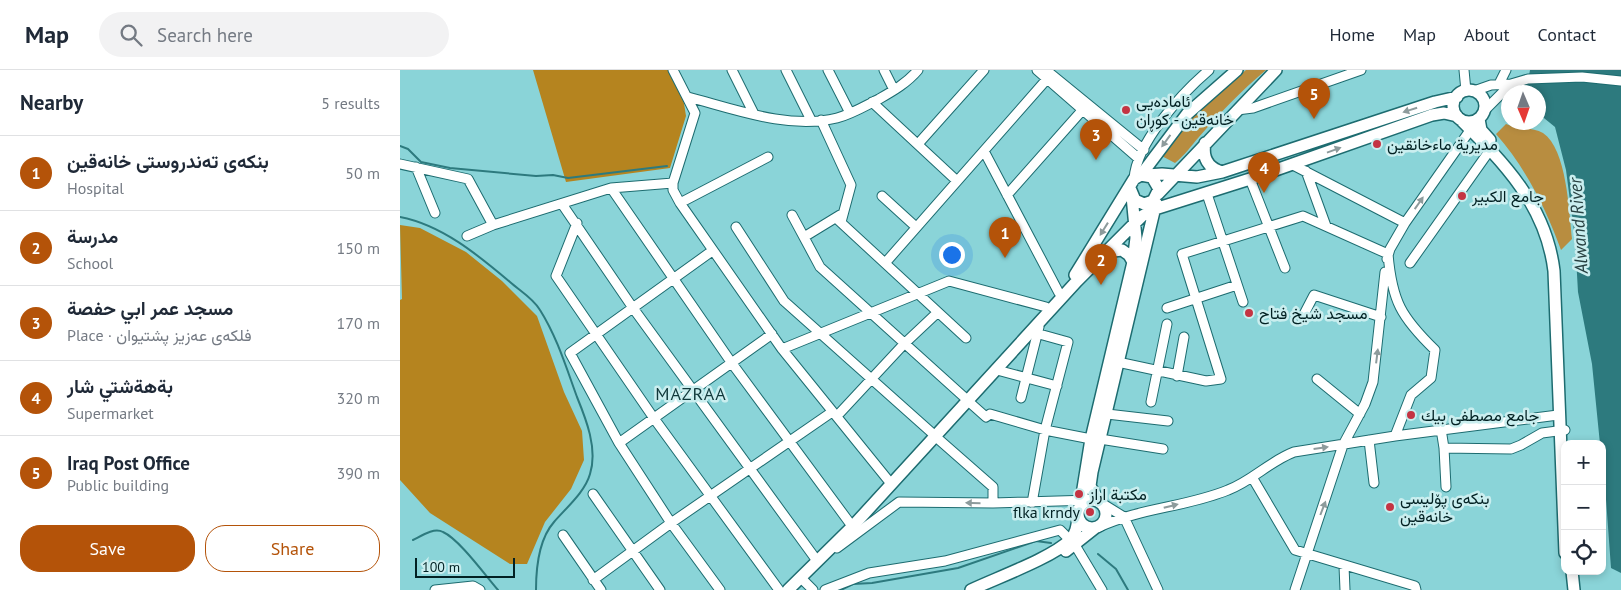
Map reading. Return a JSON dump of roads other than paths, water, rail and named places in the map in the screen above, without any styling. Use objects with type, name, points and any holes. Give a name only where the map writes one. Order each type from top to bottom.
[{"type":"main road","points":[[780,590],[818,558],[888,485],[1046,308],[1087,258],[1137,183],[1187,114],[1237,70]]},
{"type":"main road","points":[[1137,183],[1144,204],[1157,195],[1177,176],[1205,143],[1276,70]]},
{"type":"main road","points":[[1137,183],[1177,176],[1204,177],[1467,92],[1482,97],[1485,106],[1477,120]]},
{"type":"main road","points":[[1458,117],[1454,106],[1467,92]]},
{"type":"main road","points":[[966,399],[1036,329],[1104,252],[1135,222],[1155,209],[1250,179],[1300,166],[1432,115],[1444,113],[1477,120]]},
{"type":"main road","points":[[1477,120],[1490,150],[1514,176],[1530,200],[1551,254],[1554,271],[1562,430],[1564,530]]},
{"type":"main road","points":[[1477,120],[1483,133],[1516,168],[1535,197],[1557,253],[1560,271],[1561,415]]},
{"type":"main road","points":[[1205,143],[1205,158],[1215,170],[1222,172]]},
{"type":"main road","points":[[988,590],[1050,560],[1073,542],[1076,530],[1089,505],[1096,439],[1155,209],[1158,184],[1137,183]]},
{"type":"main road","points":[[1097,528],[1083,526],[1089,505],[1096,439],[1107,414],[1133,262],[1137,183]]},
{"type":"main road","points":[[1104,252],[1122,250],[1129,255],[1133,262]]},
{"type":"main road","points":[[1562,430],[1565,440]]},
{"type":"main road","points":[[788,590],[801,578],[849,522],[888,485]]},
{"type":"main road","points":[[971,590],[1050,554],[1097,528],[1107,517],[1089,505]]},
{"type":"main road","points":[[1566,575],[1568,590]]},
{"type":"main road","points":[[1572,575],[1574,590]]},
{"type":"street","points":[[674,70],[688,97],[695,116],[673,183],[673,190],[680,204],[782,349],[834,414],[899,502]]},
{"type":"street","points":[[732,70],[754,114]]},
{"type":"street","points":[[786,70],[811,120]]},
{"type":"street","points":[[828,70],[850,113]]},
{"type":"street","points":[[884,70],[894,90]]},
{"type":"street","points":[[688,97],[754,114],[821,120],[850,113],[872,102],[894,90],[918,70]]},
{"type":"street","points":[[918,144],[984,70]]},
{"type":"street","points":[[1037,70],[1050,73],[1138,158]]},
{"type":"street","points":[[1137,183],[1138,158],[1175,104],[1209,70]]},
{"type":"street","points":[[1237,110],[1253,108],[1361,70]]},
{"type":"street","points":[[1464,70],[1467,92]]},
{"type":"street","points":[[1467,92],[1470,70]]},
{"type":"street","points":[[1499,84],[1506,70]]},
{"type":"street","points":[[886,262],[1050,73]]},
{"type":"street","points":[[1467,92],[1528,79],[1582,77],[1621,81]]},
{"type":"street","points":[[1295,590],[1305,554],[1329,490],[1343,444],[1360,414],[1373,382],[1388,254],[1405,223],[1477,120],[1511,84]]},
{"type":"street","points":[[872,102],[957,181]]},
{"type":"street","points":[[1085,107],[1144,150]]},
{"type":"street","points":[[1007,195],[1085,107]]},
{"type":"street","points":[[804,236],[840,218],[851,185],[821,120]]},
{"type":"street","points":[[984,150],[1059,293]]},
{"type":"street","points":[[1410,263],[1490,150]]},
{"type":"street","points":[[680,204],[768,157]]},
{"type":"street","points":[[400,164],[468,179],[493,225]]},
{"type":"street","points":[[1300,166],[1405,223]]},
{"type":"street","points":[[1300,166],[1323,215],[1326,226]]},
{"type":"street","points":[[416,167],[435,213]]},
{"type":"street","points":[[1250,179],[1285,268]]},
{"type":"street","points":[[468,236],[493,225],[611,188],[673,183]]},
{"type":"street","points":[[611,188],[732,362],[849,522]]},
{"type":"street","points":[[1207,194],[1243,302]]},
{"type":"street","points":[[882,196],[916,227]]},
{"type":"street","points":[[562,204],[692,390],[818,558],[899,502],[1032,502],[1089,505],[1124,517],[1158,590]]},
{"type":"street","points":[[792,215],[820,267],[986,417],[990,414],[1045,430],[1163,449]]},
{"type":"street","points":[[1311,219],[1323,215]]},
{"type":"street","points":[[1115,362],[1206,381],[1222,379],[1195,300],[1182,254],[1303,216],[1388,254]]},
{"type":"street","points":[[840,218],[966,338]]},
{"type":"street","points":[[576,223],[556,276],[652,417],[780,590]]},
{"type":"street","points":[[736,227],[784,301],[993,487],[993,503]]},
{"type":"street","points":[[712,251],[570,353],[619,443],[671,523],[720,590]]},
{"type":"street","points":[[1388,254],[1391,287],[1398,306],[1419,335],[1435,350],[1431,378],[1411,395],[1395,436]]},
{"type":"street","points":[[782,349],[949,281],[1046,308]]},
{"type":"street","points":[[1167,308],[1237,285]]},
{"type":"street","points":[[1302,318],[1314,295],[1381,317]]},
{"type":"street","points":[[594,580],[671,523],[711,497],[790,440],[834,414],[872,380],[904,344],[938,312]]},
{"type":"street","points":[[1151,402],[1167,324]]},
{"type":"street","points":[[1021,398],[1036,329],[1068,342],[1045,430],[1032,502]]},
{"type":"street","points":[[619,443],[652,417],[772,334]]},
{"type":"street","points":[[1177,376],[1184,337]]},
{"type":"street","points":[[997,370],[1057,386]]},
{"type":"street","points":[[1317,378],[1360,414]]},
{"type":"street","points":[[1107,414],[1168,422]]},
{"type":"street","points":[[1097,528],[1124,517],[1205,498],[1229,490],[1252,478],[1283,456],[1294,452],[1441,429],[1561,415]]},
{"type":"street","points":[[1441,429],[1446,487]]},
{"type":"street","points":[[1444,448],[1511,449],[1539,434],[1562,430]]},
{"type":"street","points":[[1369,440],[1374,483]]},
{"type":"street","points":[[1252,478],[1295,550],[1415,586],[1416,590]]},
{"type":"street","points":[[593,494],[660,590]]},
{"type":"street","points":[[826,590],[869,573],[945,561],[1060,530],[1073,542],[1102,590]]},
{"type":"street","points":[[563,535],[599,590]]},
{"type":"street","points":[[1344,566],[1345,590]]},
{"type":"street","points":[[801,578],[813,590]]},
{"type":"street","points":[[435,590],[473,586],[480,590]]},
{"type":"water","name":"Alwand River","points":[[1530,70],[1621,70],[1621,573],[1611,568],[1606,499],[1606,440],[1600,440],[1592,364],[1578,292],[1575,239],[1566,170],[1555,127],[1546,120],[1546,85],[1527,85]]},
{"type":"waterway","points":[[400,146],[408,149],[421,162],[450,168],[536,176],[553,175],[568,178],[667,166]]},
{"type":"waterway","points":[[400,217],[430,227],[459,242],[534,302],[546,320],[556,341],[584,415],[592,444],[593,455],[590,474],[580,493],[554,522],[545,537],[538,563],[536,590]]},
{"type":"waterway","points":[[413,540],[432,531],[443,532],[464,549],[498,590]]},
{"type":"waterway","points":[[841,590],[853,584],[872,583],[958,568],[1036,541],[1051,543]]},
{"type":"waterway","points":[[1098,554],[1116,569],[1128,590]]},
{"type":"place","name":"ئامادەیی خانەقین - کوڕان","points":[[1126,110]]},
{"type":"place","name":"Iraq Post Office","points":[[1314,119]]},
{"type":"place","name":"مديرية ماءخانقين","points":[[1377,144]]},
{"type":"place","name":"مسجد عمر ابي حفصة","points":[[1096,160]]},
{"type":"place","name":"بةهةشتي شار","points":[[1264,193]]},
{"type":"place","name":"جامع الكبير","points":[[1462,196]]},
{"type":"place","name":"بنکەی تەندروستی خانەقین","points":[[1005,258]]},
{"type":"place","name":"مدرسة","points":[[1101,285]]},
{"type":"place","name":"مسجد شيخ فتاح","points":[[1249,313]]},
{"type":"place","name":"جامع مصطفى بيك","points":[[1411,415]]},
{"type":"place","name":"مكتبة اراز","points":[[1079,494]]},
{"type":"place","name":"بنکەی پۆلیسی خانەقین","points":[[1390,507]]},
{"type":"place","name":"flka krndy","points":[[1090,512]]},
{"type":"district","name":"MAZRAA","points":[[691,393]]}]
